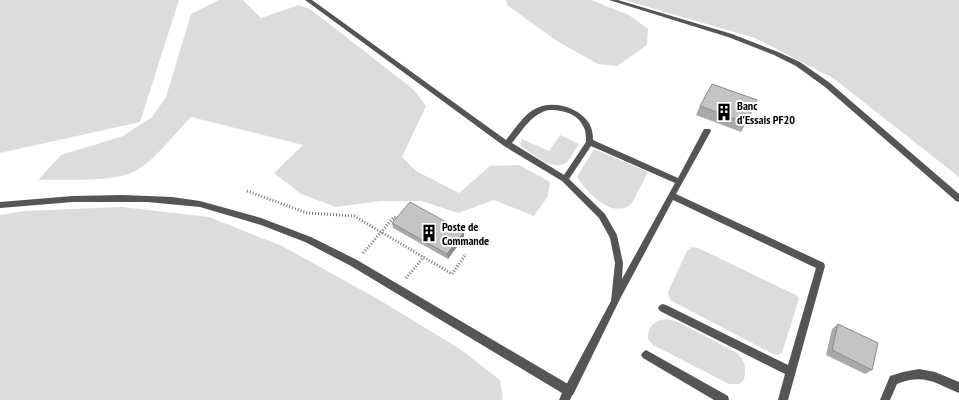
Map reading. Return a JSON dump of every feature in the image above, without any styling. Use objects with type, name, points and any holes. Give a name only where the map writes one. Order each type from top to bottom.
[{"type":"street","points":[[308,0],[507,144],[565,180],[602,216],[614,238],[619,263],[614,301]]},
{"type":"street","points":[[612,0],[666,17],[716,30],[757,45],[800,65],[829,87],[959,199]]},
{"type":"street","points":[[507,144],[535,112],[545,108],[570,111],[582,119],[587,125],[590,142],[565,180]]},
{"type":"street","points":[[0,205],[57,199],[162,199],[198,204],[259,220],[286,229],[322,245],[354,263],[566,395],[614,301],[707,131]]},
{"type":"street","points":[[590,142],[680,182]]},
{"type":"street","points":[[672,196],[821,266],[783,400]]},
{"type":"street","points":[[663,308],[791,372]]},
{"type":"street","points":[[646,355],[724,400]]},
{"type":"street","points":[[885,400],[894,380],[905,375],[918,374],[932,376],[949,382],[959,388]]},
{"type":"path","points":[[247,191],[307,213],[354,216],[452,274],[466,254]]},
{"type":"path","points":[[354,263],[394,217],[402,219]]},
{"type":"path","points":[[396,289],[424,257]]},
{"type":"shaded area","points":[[0,0],[179,0],[140,122],[0,153]]},
{"type":"shaded area","points":[[219,0],[243,0],[261,18],[299,5],[310,9],[413,89],[426,106],[402,157],[416,171],[459,193],[490,166],[519,165],[550,182],[548,196],[534,216],[494,200],[458,213],[422,201],[380,201],[336,207],[301,194],[274,173],[303,145],[191,117],[152,159],[137,170],[128,174],[103,179],[38,180],[61,155],[123,136],[152,117],[166,97],[191,14]]},
{"type":"shaded area","points":[[506,0],[591,0],[629,15],[648,29],[647,45],[617,66],[598,64],[557,41],[507,5]]},
{"type":"shaded area","points":[[624,0],[959,0],[959,177],[833,78],[755,38]]},
{"type":"shaded area","points":[[560,135],[579,144],[569,160],[562,165],[550,164],[538,158],[520,144],[522,139],[549,151]]},
{"type":"shaded area","points":[[594,149],[648,172],[632,203],[625,208],[617,209],[602,203],[594,197],[577,177]]},
{"type":"shaded area","points":[[122,207],[209,217],[282,246],[376,298],[460,349],[500,380],[503,400],[0,400],[0,215],[24,211]]},
{"type":"shaded area","points":[[692,247],[698,248],[796,295],[799,298],[782,353],[778,355],[773,354],[670,300],[668,292],[687,251]]},
{"type":"shaded area","points":[[668,319],[678,322],[737,353],[745,365],[744,380],[739,384],[729,384],[653,345],[648,339],[649,330],[656,322]]},
{"type":"building","points":[[712,84],[757,100],[746,123],[700,106]]},
{"type":"building","name":"Poste de Commande","points":[[410,202],[464,232],[447,254],[392,223]]},
{"type":"building","points":[[838,324],[878,343],[872,370],[832,350]]},
{"type":"place","name":"Banc d'Essais PF20","points":[[724,112]]},
{"type":"place","name":"Poste de Commande","points":[[429,233]]}]
